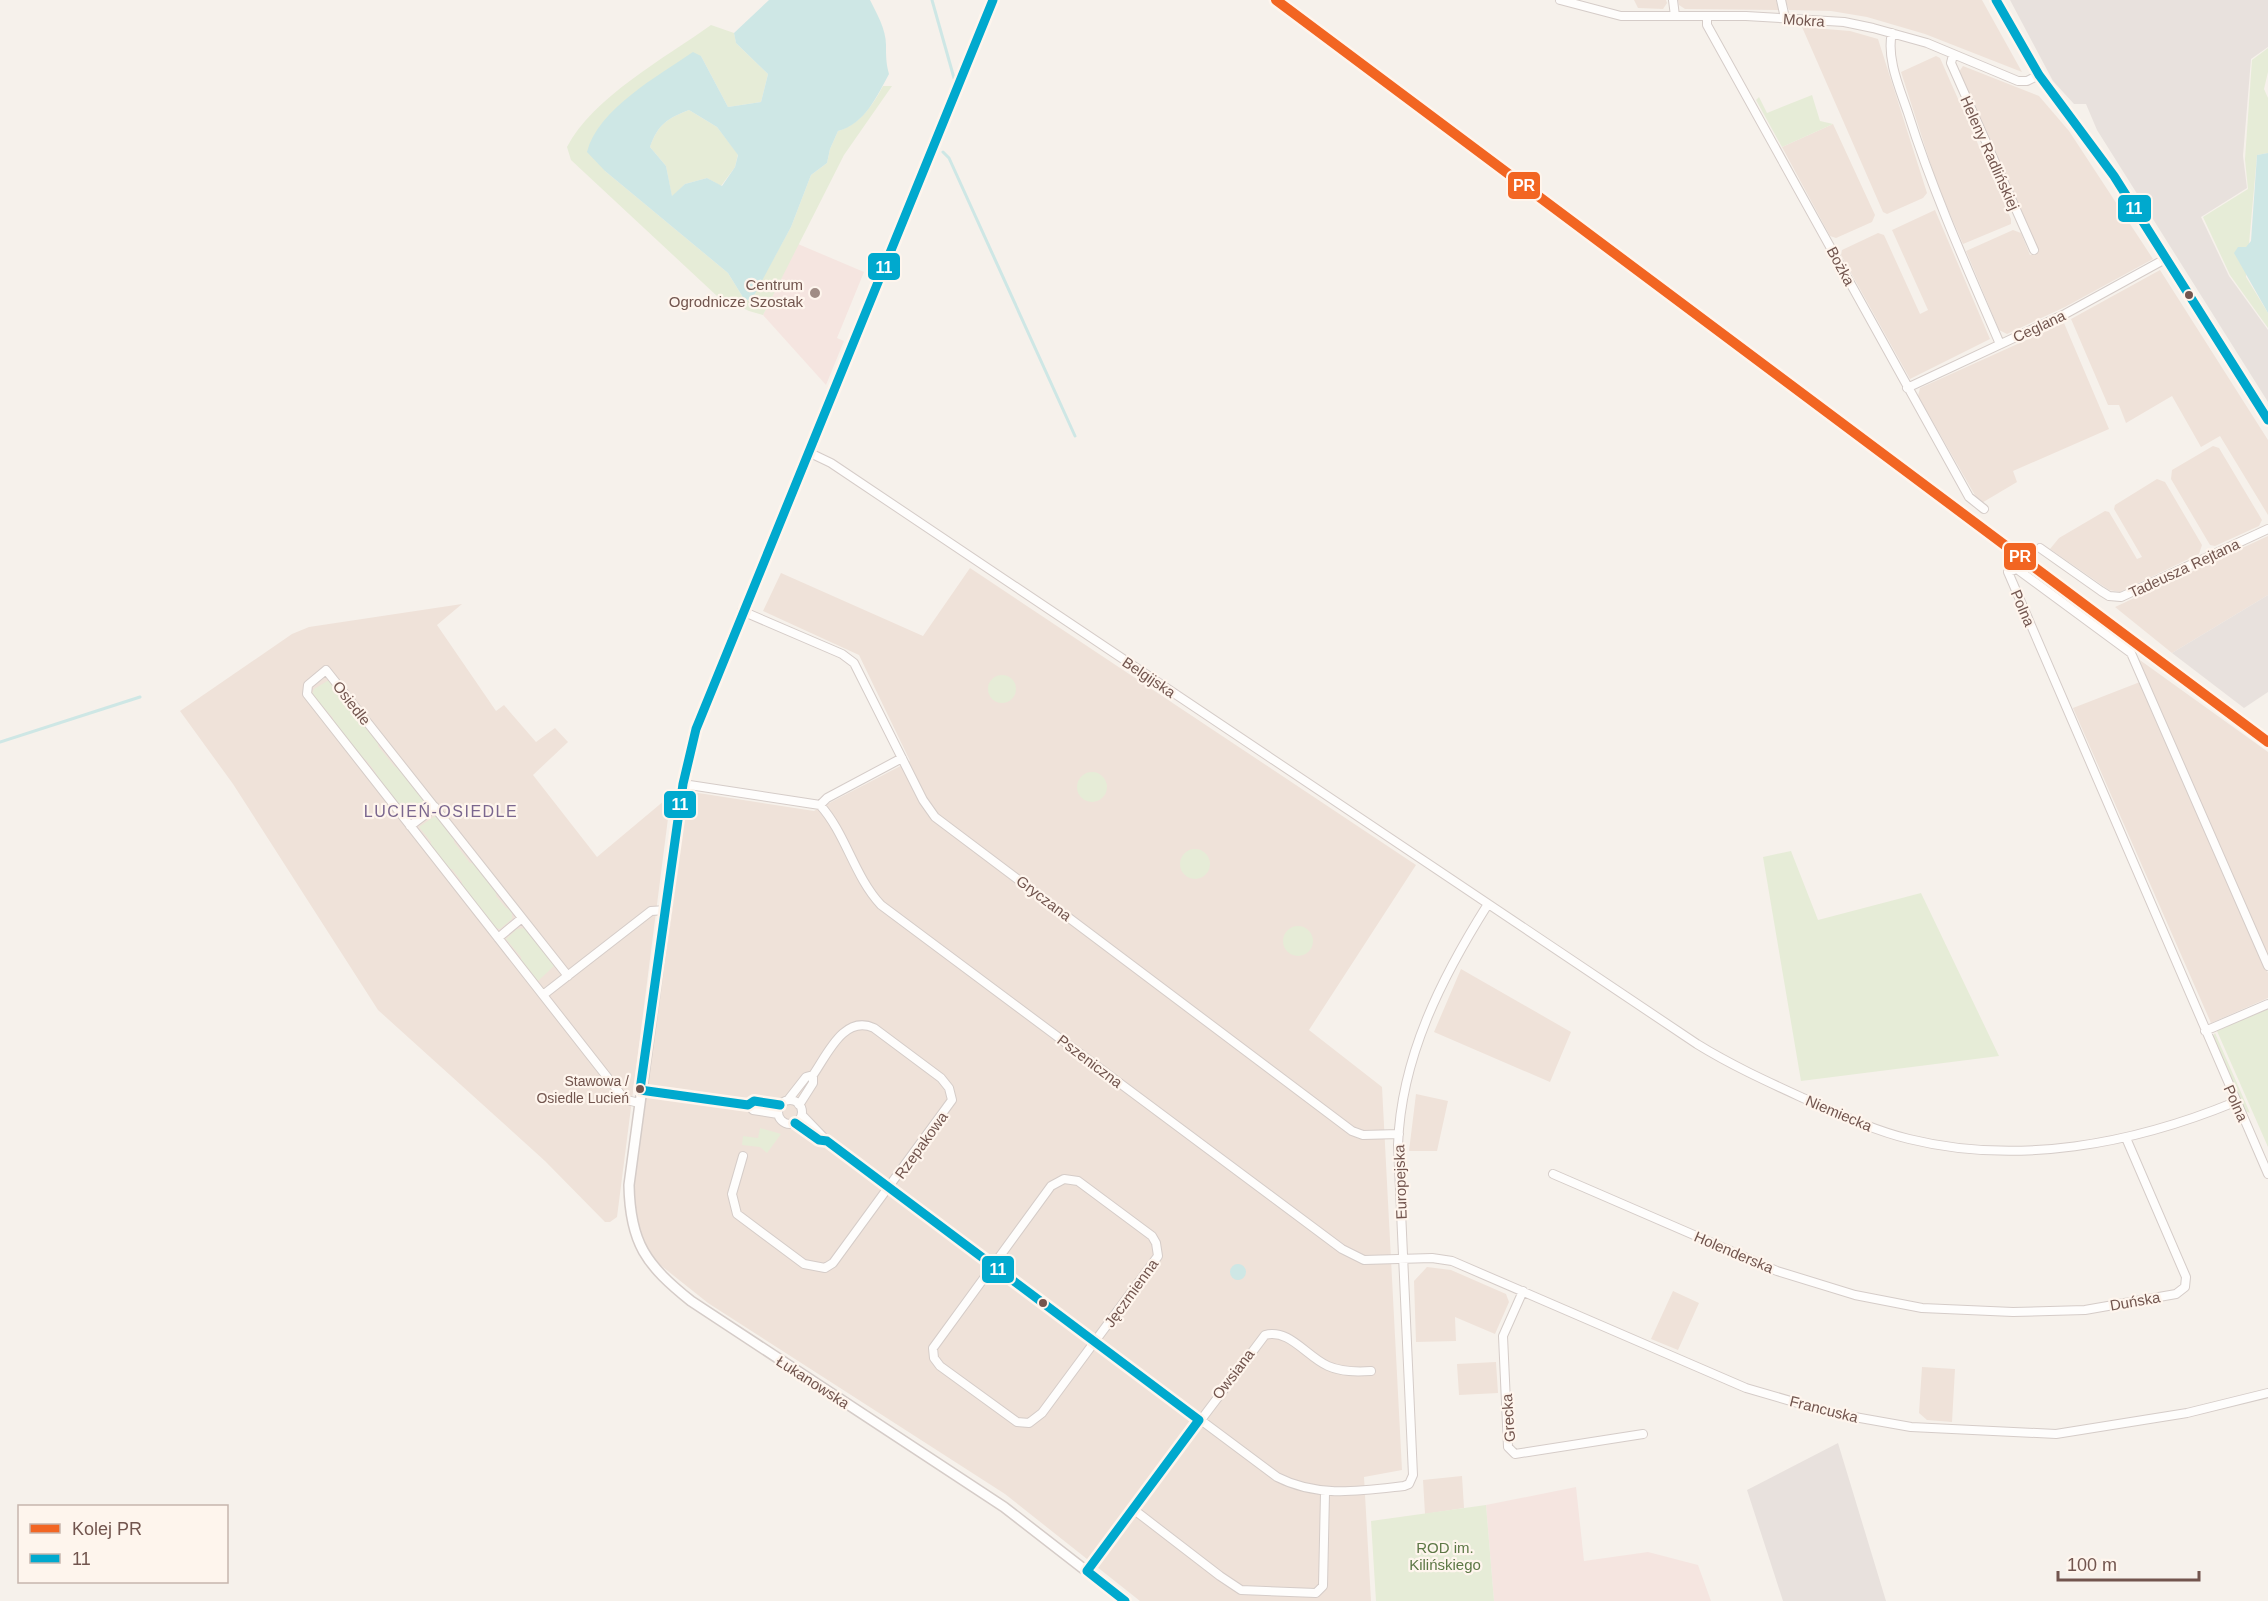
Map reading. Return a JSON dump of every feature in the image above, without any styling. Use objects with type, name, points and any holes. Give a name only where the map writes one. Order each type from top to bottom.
[{"type":"street","name":"Łukanowska","points":[[993,0],[702,709],[683,784],[640,1090],[629,1185],[629,1206],[636,1239],[653,1269],[691,1301],[1004,1507],[1125,1601]]},
{"type":"street","name":"Mokra","points":[[1560,0],[1621,16],[1785,18],[1844,22],[1892,33],[2018,81],[2027,81],[2039,75]]},
{"type":"street","points":[[1597,10],[1598,0]]},
{"type":"street","points":[[1673,0],[1675,16]]},
{"type":"street","points":[[1781,0],[1785,18]]},
{"type":"street","points":[[1996,0],[2039,75],[2114,176],[2268,420]]},
{"type":"street","name":"Bożka","points":[[1707,17],[1707,25],[1907,388],[1969,497],[1984,509]]},
{"type":"street","points":[[1892,33],[1890,42],[1896,73],[1932,188],[2000,344]]},
{"type":"street","name":"Heleny Radlińskiej","points":[[1953,55],[1950,63],[2034,250]]},
{"type":"street","name":"Ceglana","points":[[1907,388],[2065,314],[2167,258]]},
{"type":"street","name":"Belgijska","points":[[808,452],[831,463],[1488,904]]},
{"type":"street","name":"Tadeusza Rejtana","points":[[2040,548],[2109,596],[2121,597],[2268,529]]},
{"type":"street","name":"Polna","points":[[2268,966],[2131,653],[2017,569],[2008,572],[2268,1174]]},
{"type":"street","name":"Gryczana","points":[[742,611],[851,660],[923,800],[935,817],[1352,1131],[1370,1136],[1399,1134]]},
{"type":"street","name":"Osiedle","points":[[568,976],[326,670],[308,685],[307,694],[622,1096],[632,1102],[639,1102]]},
{"type":"street","points":[[683,784],[820,805],[827,798],[902,758]]},
{"type":"street","name":"Pszeniczna","points":[[820,805],[832,820],[866,886],[881,905],[1342,1249],[1364,1260],[1403,1257]]},
{"type":"street","points":[[410,826],[435,807]]},
{"type":"street","name":"Europejska","points":[[1325,1493],[1404,1486],[1412,1479],[1399,1134],[1406,1085],[1436,996],[1455,957],[1488,904]]},
{"type":"street","name":"Niemiecka","points":[[1488,904],[1729,1064],[1871,1128],[1909,1139],[1989,1149],[2034,1150],[2126,1138],[2172,1125],[2235,1102]]},
{"type":"street","points":[[543,995],[651,911],[666,910]]},
{"type":"street","points":[[498,938],[522,918]]},
{"type":"street","points":[[2205,1031],[2268,1004]]},
{"type":"street","name":"Rzepakowa","points":[[743,1156],[732,1194],[737,1214],[811,1268],[825,1268],[833,1263],[950,1106],[950,1088],[941,1078],[874,1028],[861,1024],[848,1027],[813,1075],[813,1083],[799,1105]]},
{"type":"street","name":"Rzepakowa","points":[[788,1100],[806,1077],[813,1075]]},
{"type":"street","points":[[640,1090],[748,1105],[753,1110],[778,1114]]},
{"type":"street","points":[[748,1105],[754,1101],[780,1105],[788,1100],[799,1105],[802,1115],[827,1141],[1277,1478],[1302,1488],[1325,1493],[1323,1586],[1319,1592],[1311,1594],[1241,1590],[1133,1509]]},
{"type":"street","points":[[780,1105],[778,1114],[784,1123],[795,1123],[819,1140],[827,1141]]},
{"type":"street","points":[[795,1123],[802,1115]]},
{"type":"street","name":"Duńska","points":[[1922,1308],[2013,1312],[2085,1310],[2176,1294],[2185,1287],[2187,1277],[2126,1138]]},
{"type":"street","name":"Holenderska","points":[[1553,1174],[1777,1271],[1854,1294],[1922,1308]]},
{"type":"street","name":"Jęczmienna","points":[[1064,1179],[1078,1181],[1152,1236],[1158,1252],[1156,1261],[1095,1342],[1039,1417],[1027,1424],[1011,1420],[940,1366],[933,1353],[937,1340],[1051,1186],[1064,1179]]},
{"type":"street","name":"Francuska","points":[[1403,1257],[1452,1261],[1746,1388],[1832,1413],[1911,1427],[2056,1434],[2187,1413],[2268,1393]]},
{"type":"street","name":"Grecka","points":[[1523,1291],[1503,1336],[1508,1447],[1515,1454],[1643,1434]]},
{"type":"street","name":"Owsiana","points":[[1087,1571],[1265,1335],[1283,1335],[1329,1366],[1344,1371],[1371,1371]]},
{"type":"shaded area","points":[[1634,0],[1666,0],[1667,3],[1663,9],[1638,8]]},
{"type":"shaded area","points":[[1678,0],[1776,0],[1779,10],[1685,9],[1679,5]]},
{"type":"shaded area","points":[[1785,0],[1982,0],[2022,72],[1925,34],[1867,17],[1831,11],[1789,10]]},
{"type":"shaded area","points":[[2010,0],[2268,0],[2268,47],[2251,59],[2243,156],[2247,188],[2201,217],[2229,276],[2268,330],[2268,402],[2097,130],[2086,104],[2074,104],[2053,81]]},
{"type":"shaded area","points":[[1802,27],[1850,31],[1878,39],[1927,193],[1923,198],[1887,214],[1883,212]]},
{"type":"shaded area","points":[[1936,56],[1940,58],[2011,219],[2011,224],[1963,244],[1937,184],[1901,72]]},
{"type":"shaded area","points":[[1963,66],[2039,96],[2069,131],[2153,259],[2065,307],[2007,334],[1999,330],[1966,251],[2013,230],[2021,233],[2030,255],[2039,251],[1959,72]]},
{"type":"shaded area","points":[[1833,124],[1875,215],[1872,222],[1836,238],[1830,236],[1782,147]]},
{"type":"shaded area","points":[[1935,210],[1990,339],[1910,379],[1841,255],[1842,250],[1878,233],[1884,235],[1920,314],[1928,310],[1892,230]]},
{"type":"shaded area","name":"Centrum Ogrodnicze Szostak","points":[[798,244],[864,272],[837,338],[844,341],[826,385],[763,315]]},
{"type":"shaded area","points":[[2160,270],[2268,440],[2268,515],[2220,436],[2201,447],[2172,396],[2126,423],[2119,405],[2108,405],[2071,319]]},
{"type":"shaded area","points":[[2064,323],[2109,429],[2013,471],[2017,482],[1980,504],[1918,396],[1920,388]]},
{"type":"shaded area","points":[[2213,446],[2219,448],[2262,520],[2259,526],[2215,546],[2210,545],[2171,479],[2172,470]]},
{"type":"shaded area","points":[[2157,479],[2165,482],[2202,545],[2199,554],[2120,592],[2109,590],[2050,549],[2059,538],[2105,511],[2109,512],[2137,559],[2142,557],[2114,509],[2115,505]]},
{"type":"shaded area","points":[[2268,536],[2268,595],[2172,653],[2115,607]]},
{"type":"shaded area","points":[[970,568],[1416,865],[1309,1030],[1382,1087],[1402,1470],[1364,1477],[1371,1601],[1140,1601],[1005,1494],[708,1303],[654,1260],[638,1243],[631,1208],[685,799],[692,792],[814,811],[910,761],[859,655],[763,611],[781,573],[923,636]]},
{"type":"shaded area","points":[[2268,595],[2268,692],[2244,708],[2172,653]]},
{"type":"shaded area","points":[[462,604],[437,625],[496,711],[504,705],[536,742],[555,728],[568,742],[533,775],[597,857],[671,795],[617,1217],[610,1222],[605,1222],[545,1161],[378,1010],[233,784],[180,711],[292,634],[309,627]]},
{"type":"shaded area","points":[[2137,658],[2268,752],[2268,958],[2212,828]]},
{"type":"shaded area","points":[[2140,682],[2268,973],[2268,998],[2211,1023],[2073,708]]},
{"type":"shaded area","points":[[1461,969],[1571,1032],[1550,1082],[1434,1032]]},
{"type":"shaded area","points":[[1416,1094],[1448,1101],[1437,1151],[1409,1151]]},
{"type":"shaded area","points":[[1427,1267],[1451,1270],[1506,1294],[1509,1302],[1495,1334],[1455,1317],[1456,1341],[1416,1342],[1414,1281]]},
{"type":"shaded area","points":[[1673,1291],[1699,1303],[1678,1350],[1651,1339]]},
{"type":"shaded area","points":[[1496,1362],[1498,1393],[1459,1395],[1457,1364]]},
{"type":"shaded area","points":[[1922,1367],[1955,1369],[1952,1422],[1927,1420],[1919,1413]]},
{"type":"shaded area","points":[[1838,1443],[1886,1601],[1783,1601],[1747,1490]]},
{"type":"shaded area","points":[[1462,1476],[1464,1508],[1425,1514],[1423,1480]]},
{"type":"shaded area","points":[[1576,1487],[1584,1561],[1648,1552],[1698,1565],[1711,1601],[1494,1601],[1486,1505]]},
{"type":"green space","points":[[711,25],[734,33],[736,43],[768,74],[761,102],[728,107],[701,56],[605,171],[728,273],[744,299],[750,301],[791,227],[811,175],[827,163],[838,131],[852,124],[865,113],[883,86],[892,86],[844,155],[763,315],[717,296],[571,160],[567,147],[594,111],[612,95]]},
{"type":"green space","points":[[2268,48],[2268,72],[2264,89],[2268,98],[2268,153],[2257,155],[2246,277],[2268,313],[2268,328],[2230,275],[2203,217],[2248,189],[2245,159],[2252,60]]},
{"type":"green space","points":[[1812,95],[1820,121],[1833,124],[1782,147],[1756,100],[1759,97],[1767,113]]},
{"type":"green space","points":[[689,110],[717,127],[738,154],[735,167],[721,186],[707,178],[685,184],[672,197],[666,166],[650,147],[660,127],[675,116]]},
{"type":"green space","points":[[1002,675],[1012,679],[1016,689],[1012,699],[1002,703],[992,699],[988,689],[992,679]]},
{"type":"green space","points":[[329,680],[335,685],[335,690],[345,703],[350,704],[379,741],[378,746],[395,767],[400,767],[426,801],[424,810],[408,817],[376,778],[376,773],[366,760],[361,759],[333,724],[333,718],[312,695],[314,689]]},
{"type":"green space","points":[[1092,772],[1098,773],[1106,781],[1106,793],[1098,801],[1092,802],[1086,801],[1078,793],[1077,787],[1078,781],[1086,773]]},
{"type":"green space","points":[[435,816],[455,837],[454,842],[470,863],[475,863],[497,891],[496,896],[506,908],[512,910],[512,919],[500,929],[495,928],[462,888],[462,882],[452,869],[446,869],[430,848],[431,842],[419,827]]},
{"type":"green space","points":[[1195,849],[1201,850],[1209,858],[1209,870],[1201,878],[1195,879],[1189,878],[1181,870],[1180,864],[1181,858],[1189,850]]},
{"type":"green space","points":[[1791,851],[1818,920],[1921,893],[1999,1056],[1801,1081],[1763,857]]},
{"type":"green space","points":[[1298,926],[1304,927],[1312,935],[1312,947],[1304,955],[1298,956],[1292,955],[1284,947],[1283,941],[1284,935],[1292,927]]},
{"type":"green space","points":[[525,928],[555,965],[538,981],[520,962],[521,957],[506,939],[517,929]]},
{"type":"green space","points":[[2268,1009],[2268,1147],[2217,1029]]},
{"type":"green space","points":[[2215,1033],[2250,1113],[2245,1111],[2213,1036]]},
{"type":"green space","points":[[760,1128],[781,1134],[767,1153],[760,1147],[742,1145],[743,1136],[758,1138]]},
{"type":"green space","name":"ROD im. Kilińskiego","points":[[1486,1505],[1494,1601],[1376,1601],[1371,1521]]},
{"type":"water","points":[[769,0],[870,0],[881,22],[886,39],[889,74],[863,116],[838,131],[827,163],[811,175],[791,227],[751,301],[744,299],[728,273],[605,171],[587,152],[593,136],[616,108],[647,83],[693,52],[701,56],[728,107],[761,102],[768,74],[736,43],[734,33]],"holes":[[[689,110],[717,127],[738,155],[735,167],[722,186],[707,178],[685,184],[672,196],[666,166],[650,147],[660,127],[675,116]]]},
{"type":"water","points":[[2268,153],[2268,313],[2234,253],[2238,247],[2246,247],[2251,241],[2257,155]]},
{"type":"water","points":[[1238,1264],[1246,1272],[1238,1280],[1230,1272]]},
{"type":"waterway","points":[[932,0],[954,78]]},
{"type":"waterway","points":[[943,152],[949,158],[1075,436]]},
{"type":"waterway","points":[[0,742],[140,697]]},
{"type":"rail line","name":"PR","points":[[1276,0],[2268,742]]},
{"type":"transit line","name":"11","points":[[640,1090],[683,784],[696,729],[993,0]]},
{"type":"transit line","name":"11","points":[[1996,0],[2039,75],[2114,176],[2268,420]]},
{"type":"transit line","name":"11","points":[[640,1090],[748,1105],[754,1101],[780,1105]]},
{"type":"transit line","name":"11","points":[[795,1123],[819,1140],[827,1141],[1199,1420]]},
{"type":"transit line","name":"11","points":[[1087,1571],[1199,1420]]},
{"type":"transit line","name":"11","points":[[1087,1571],[1125,1601]]},
{"type":"place","name":"Centrum Ogrodnicze Szostak","points":[[815,293]]},
{"type":"place","name":"Stawowa / Osiedle Lucień","points":[[640,1089]]},
{"type":"district","name":"LUCIEŃ-OSIEDLE","points":[[441,811]]}]
